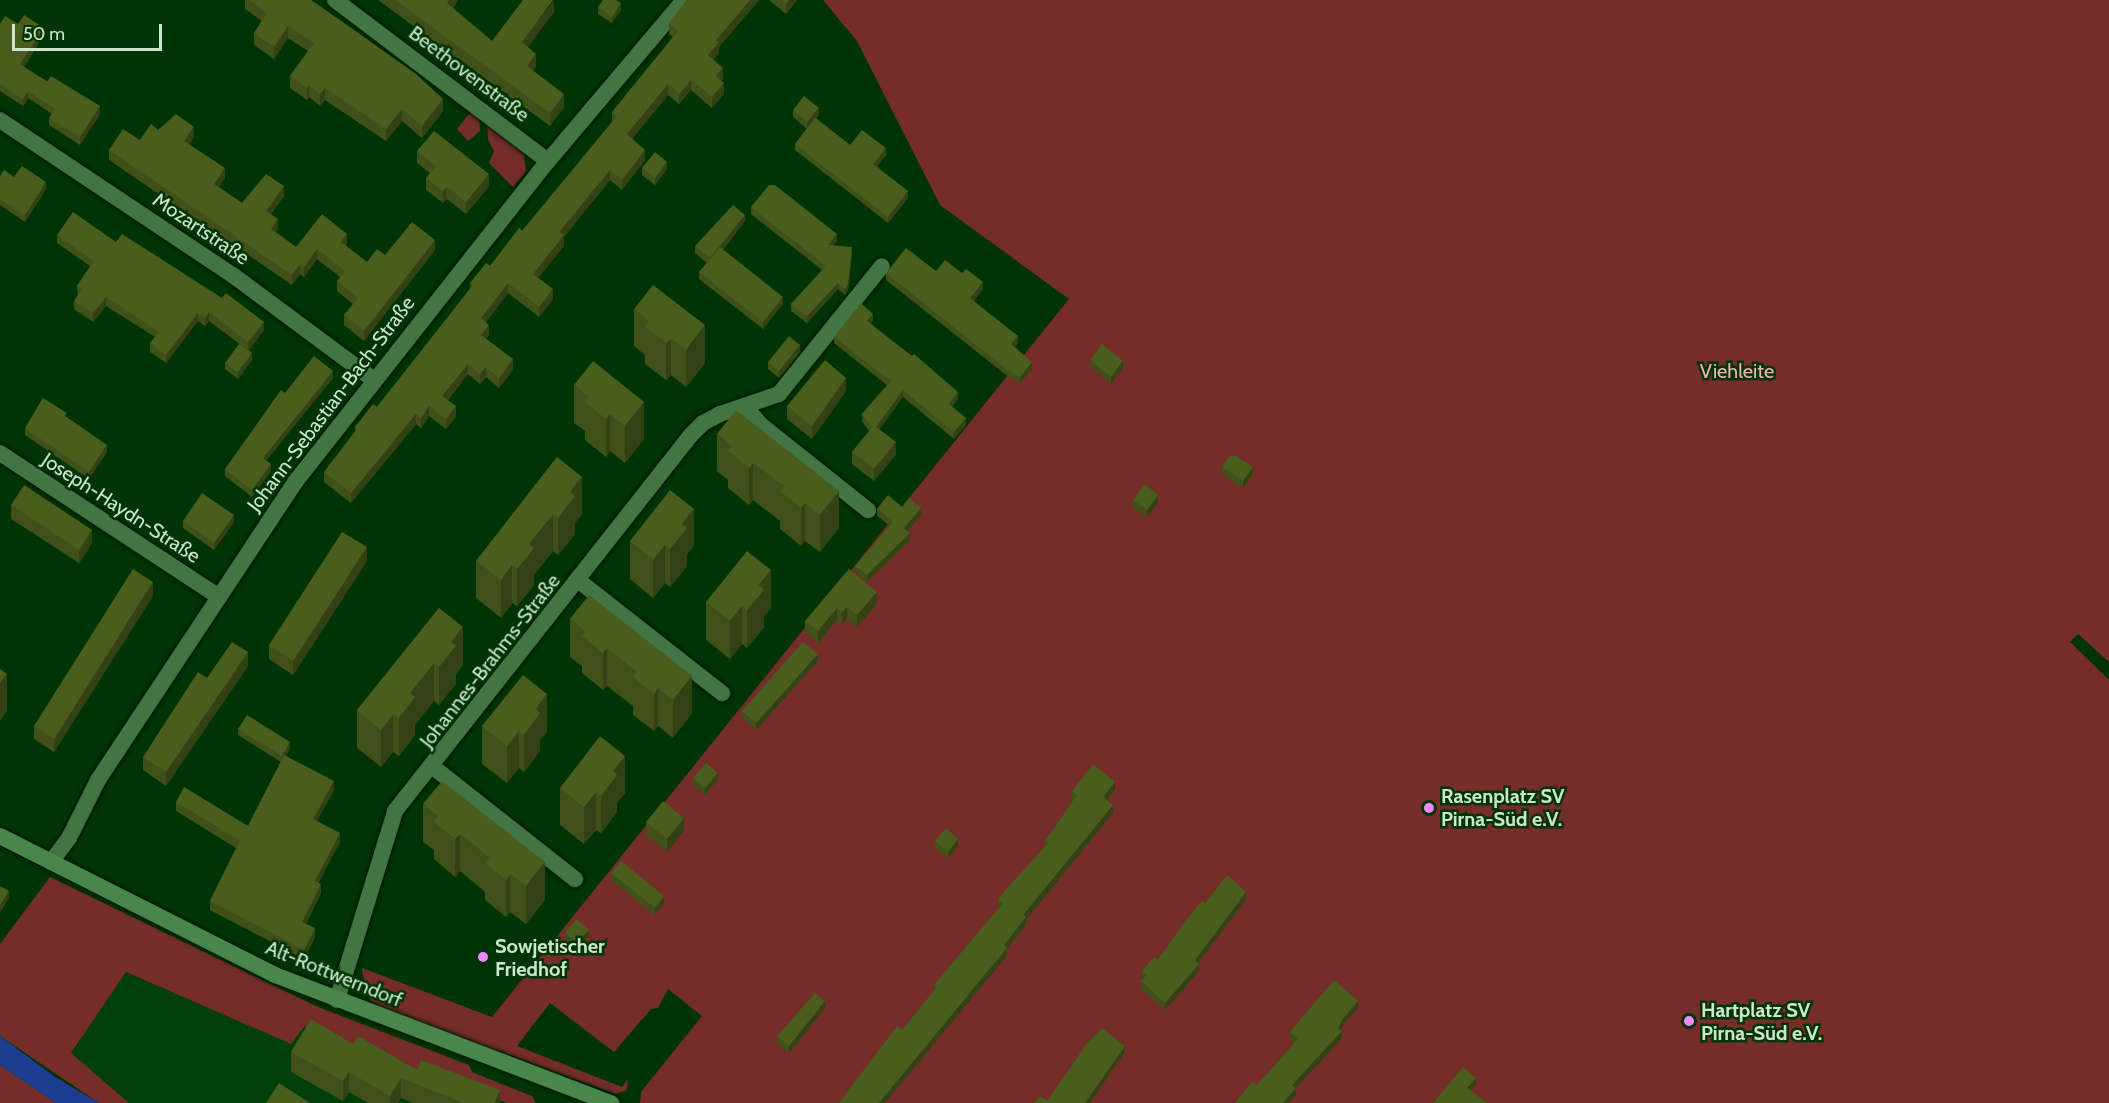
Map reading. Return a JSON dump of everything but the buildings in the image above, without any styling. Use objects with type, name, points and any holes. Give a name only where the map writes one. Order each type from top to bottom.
[{"type":"main road","name":"Alt-Rottwerndorf","points":[[0,836],[275,975],[611,1103]]},
{"type":"street","name":"Beethovenstraße","points":[[335,0],[548,161]]},
{"type":"street","name":"Johann-Sebastian-Bach-Straße","points":[[51,862],[69,838],[98,780],[290,489],[548,161],[684,0]]},
{"type":"street","name":"Mozartstraße","points":[[0,120],[234,276],[374,380]]},
{"type":"street","name":"Johannes-Brahms-Straße","points":[[337,1000],[387,829],[395,811],[433,767],[696,429],[720,414],[779,394],[882,266]]},
{"type":"street","points":[[745,407],[760,425],[868,510]]},
{"type":"street","name":"Joseph-Haydn-Straße","points":[[0,453],[219,597]]},
{"type":"street","name":"Johannes-Brahms-Straße","points":[[579,581],[722,693]]},
{"type":"street","name":"Johannes-Brahms-Straße","points":[[433,767],[575,879]]},
{"type":"shaded area","points":[[126,972],[291,1044],[305,1025],[343,1046],[380,1056],[507,1103],[129,1103],[71,1054]]},
{"type":"green space","name":"Viehleite","points":[[823,0],[2109,0],[2109,662],[2078,634],[2070,642],[2109,680],[2109,1103],[640,1103],[641,1092],[702,1016],[668,989],[658,1008],[651,1009],[614,1052],[550,1003],[517,1046],[622,1087],[628,1079],[627,1090],[616,1094],[383,1009],[370,1000],[364,991],[362,968],[492,1017],[1069,299],[940,205],[857,41]]},
{"type":"green space","points":[[472,110],[479,116],[480,131],[468,141],[457,129]]},
{"type":"green space","points":[[487,123],[524,154],[526,172],[513,187],[489,163],[494,151],[488,139]]},
{"type":"green space","points":[[50,877],[318,1007],[469,1065],[472,1072],[532,1096],[536,1103],[507,1103],[380,1056],[343,1046],[305,1026],[291,1044],[126,972],[71,1053],[129,1103],[99,1103],[0,1036],[0,944]]},
{"type":"green space","points":[[0,1065],[56,1103],[0,1103]]},
{"type":"water","points":[[0,1036],[55,1077],[99,1103],[56,1103],[0,1065]]},
{"type":"place","name":"Rasenplatz SV Pirna-Süd e.V.","points":[[1429,808]]},
{"type":"place","name":"Sowjetischer Friedhof","points":[[483,957]]},
{"type":"place","name":"Hartplatz SV Pirna-Süd e.V.","points":[[1689,1021]]}]
